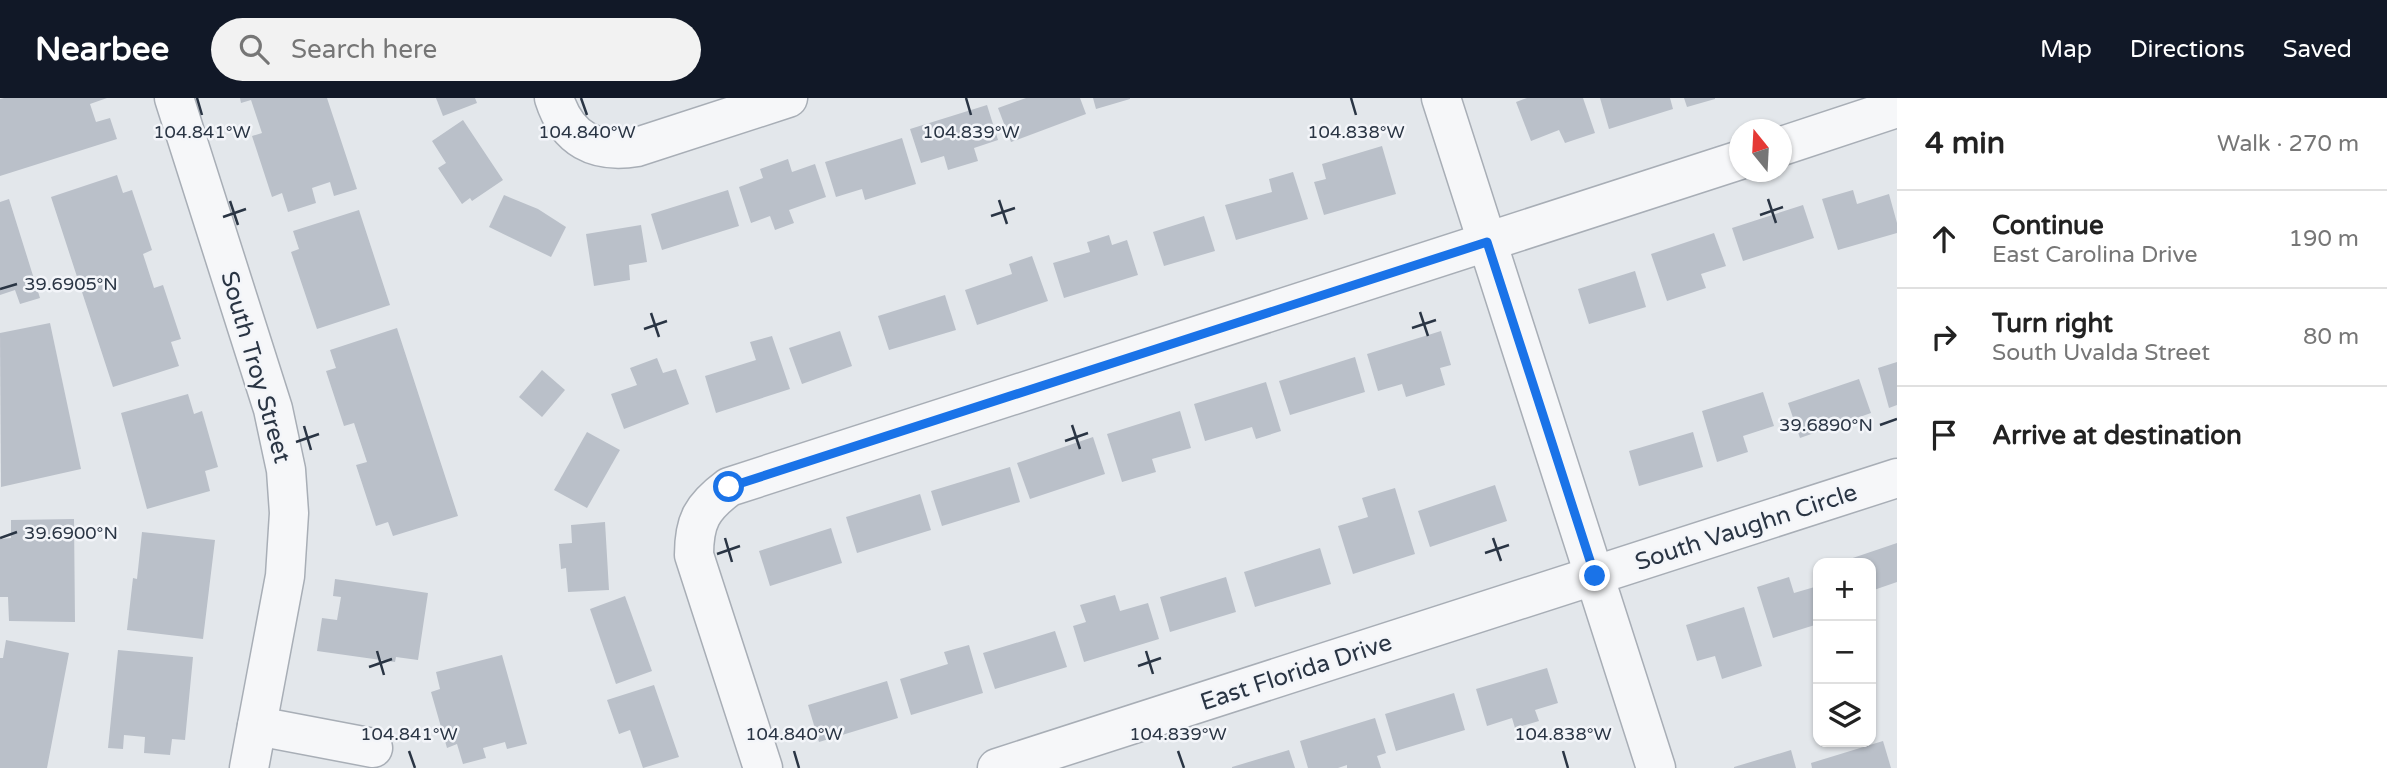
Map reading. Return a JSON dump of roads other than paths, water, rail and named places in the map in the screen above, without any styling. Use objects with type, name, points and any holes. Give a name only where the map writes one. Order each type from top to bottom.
[{"type":"street","name":"South Troy Street","points":[[174,98],[273,409],[286,470],[289,513],[285,576],[249,768]]},
{"type":"street","points":[[554,98],[559,114],[574,133],[594,146],[617,150],[637,147],[788,98]]},
{"type":"street","points":[[1441,98],[1656,768]]},
{"type":"street","points":[[1792,143],[1897,108]]},
{"type":"street","points":[[762,768],[694,555],[694,534],[701,515],[712,499],[729,487],[1729,164]]},
{"type":"street","name":"South Vaughn Circle","points":[[1595,576],[1897,478]]},
{"type":"street","name":"East Florida Drive","points":[[997,768],[1595,576]]},
{"type":"street","points":[[257,726],[373,748]]}]
